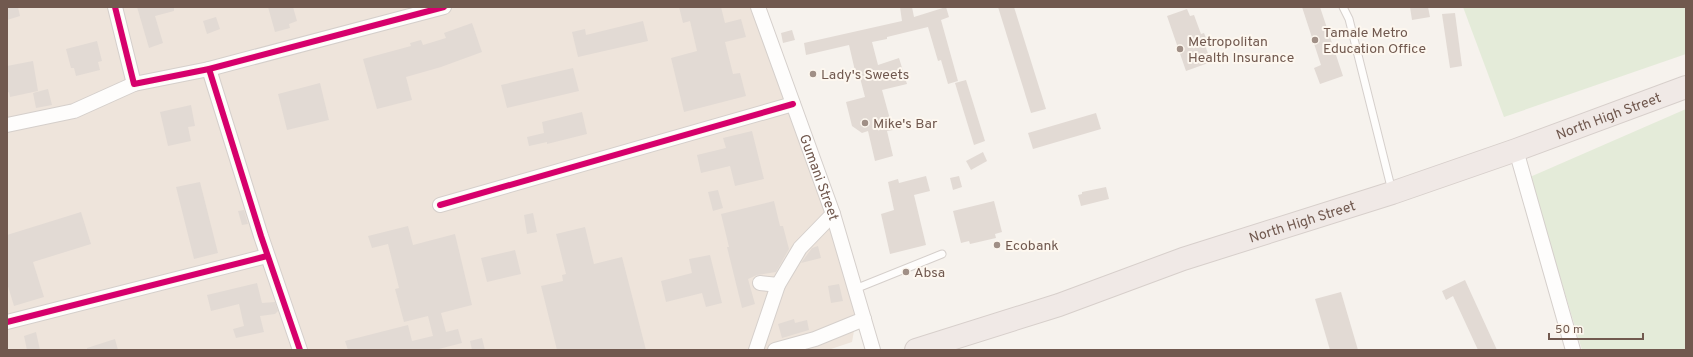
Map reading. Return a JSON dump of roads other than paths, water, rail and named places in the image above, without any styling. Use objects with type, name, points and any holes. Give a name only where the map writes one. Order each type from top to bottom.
[{"type":"highway","name":"North High Street","points":[[916,350],[1058,305],[1183,258],[1392,193],[1516,150],[1686,87]]},
{"type":"street","points":[[115,7],[134,84]]},
{"type":"street","points":[[7,125],[74,111],[134,84],[209,69],[444,7]]},
{"type":"street","name":"Gumani Street","points":[[758,7],[833,214],[873,350]]},
{"type":"street","points":[[209,69],[267,256],[300,350]]},
{"type":"street","points":[[440,205],[793,104]]},
{"type":"street","points":[[1516,150],[1573,350]]},
{"type":"street","points":[[756,350],[778,285],[800,248],[833,214]]},
{"type":"street","points":[[7,322],[267,256]]},
{"type":"street","points":[[760,283],[778,285]]},
{"type":"street","points":[[775,350],[815,339],[864,319]]},
{"type":"lane","points":[[1343,7],[1348,19],[1392,193]]},
{"type":"lane","points":[[854,288],[942,254]]},
{"type":"place","name":"Tamale Metro Education Office","points":[[1315,40]]},
{"type":"place","name":"Metropolitan Health Insurance","points":[[1180,49]]},
{"type":"place","name":"Lady's Sweets","points":[[813,74]]},
{"type":"place","name":"Mike's Bar","points":[[865,123]]},
{"type":"place","name":"Ecobank","points":[[997,245]]},
{"type":"place","name":"Absa","points":[[906,272]]}]
